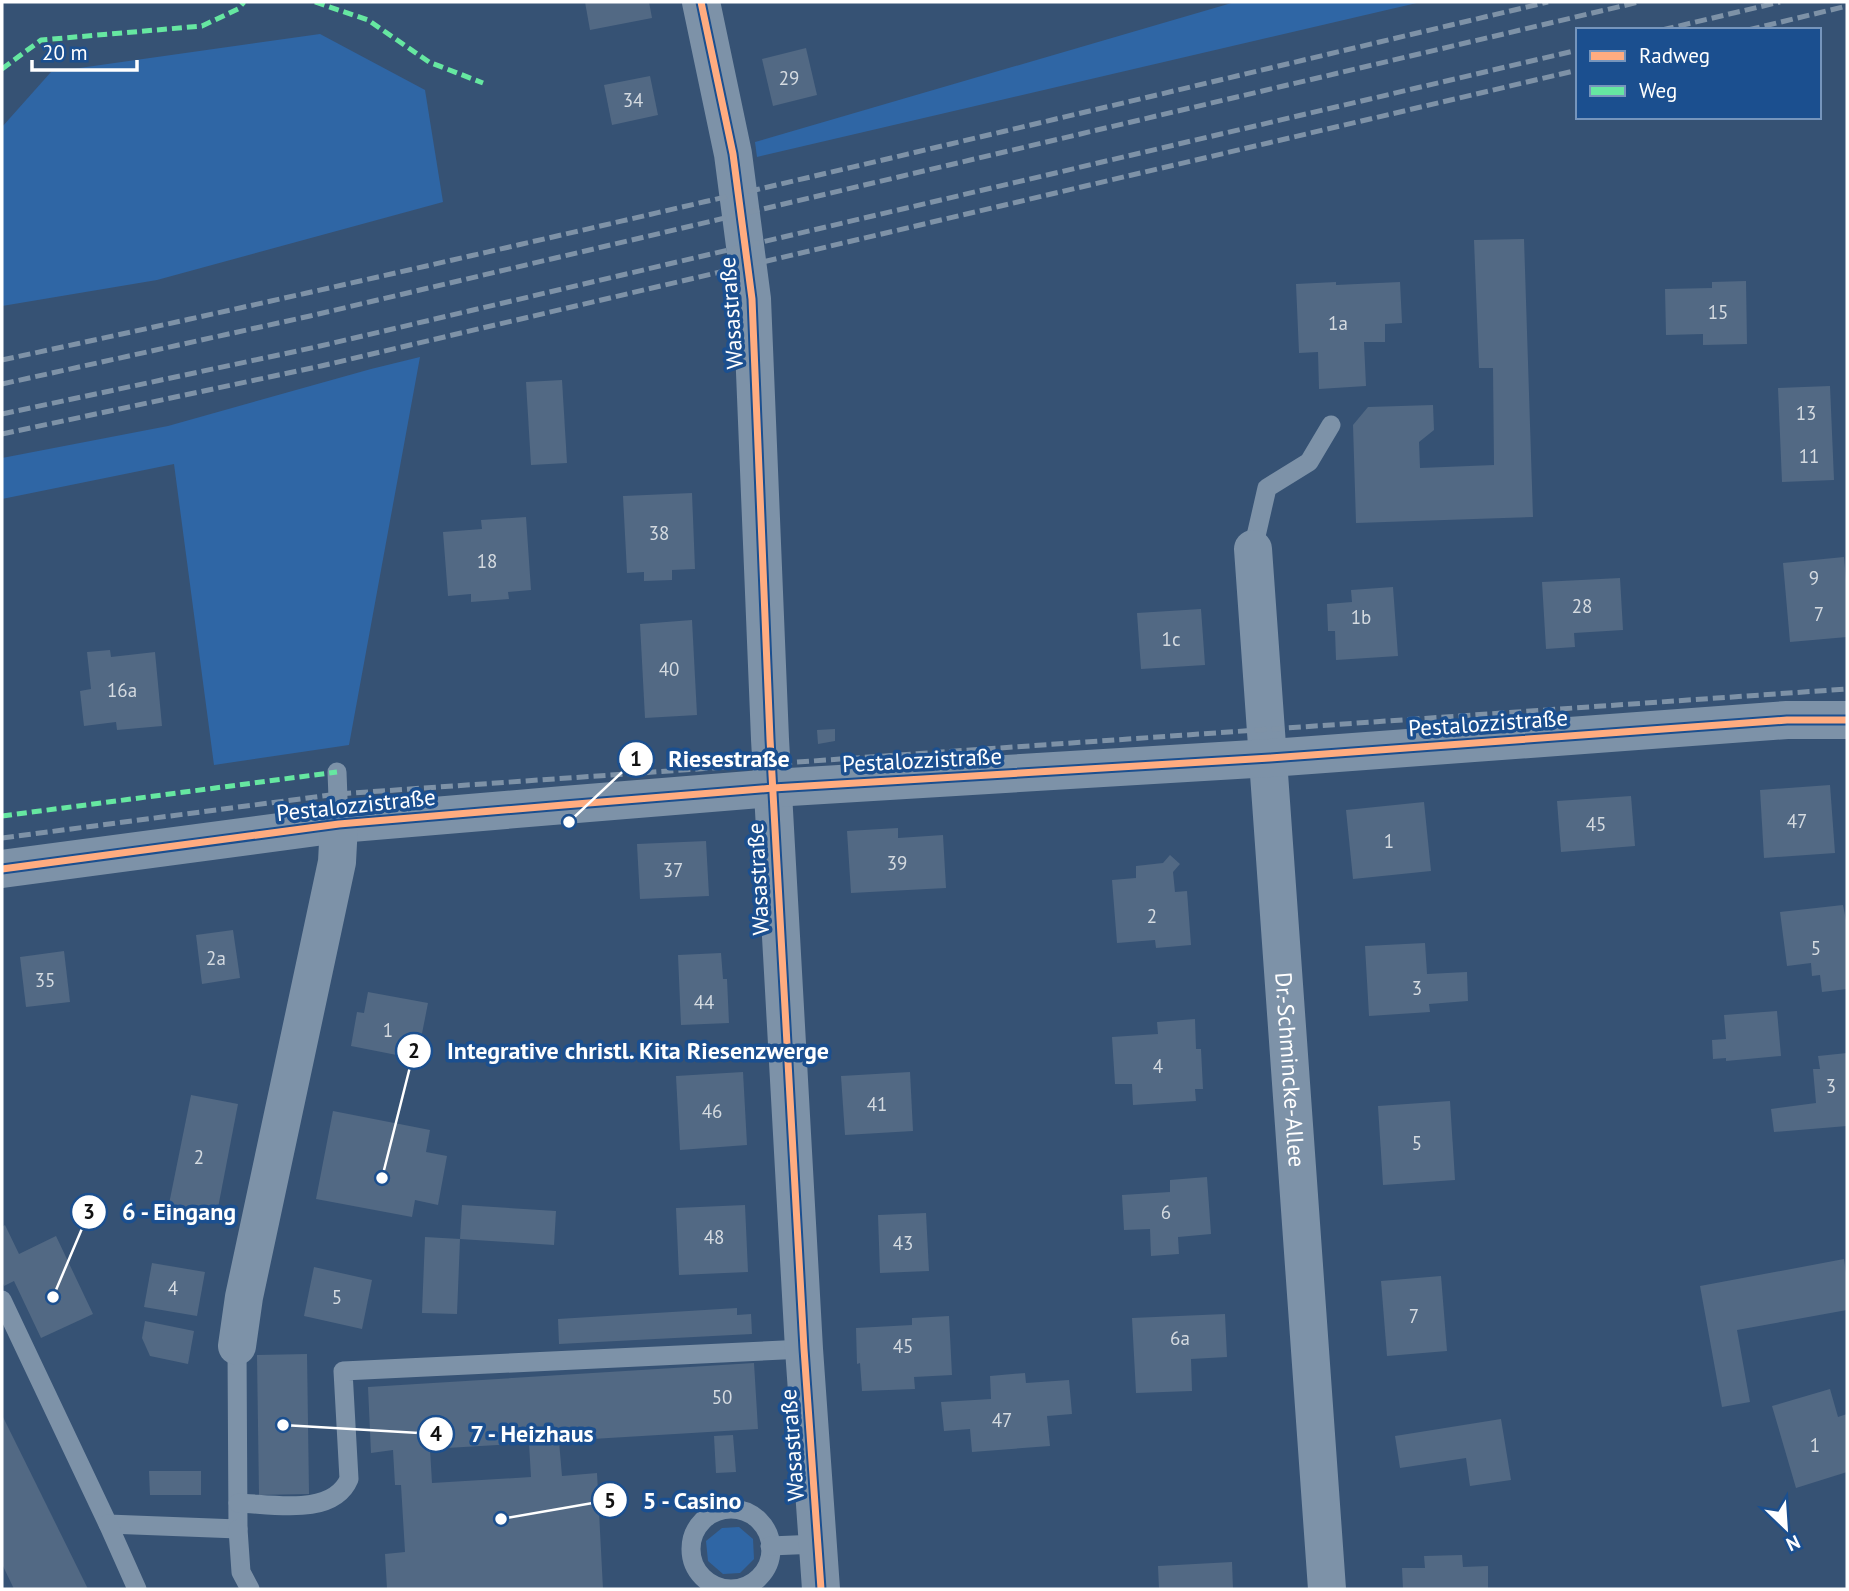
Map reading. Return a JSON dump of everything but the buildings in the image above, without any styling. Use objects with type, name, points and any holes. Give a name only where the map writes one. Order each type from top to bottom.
[{"type":"street","name":"Wasastraße","points":[[701,2],[733,155],[752,299],[773,788],[804,1349],[821,1589]]},
{"type":"street","name":"Dr.-Schmincke-Allee","points":[[1253,549],[1270,758],[1327,1589]]},
{"type":"street","name":"Pestalozzistraße","points":[[2,869],[339,824],[773,788],[1270,758],[1787,720],[1847,720]]},
{"type":"street","points":[[237,1346],[244,1297],[337,862],[339,824]]},
{"type":"lane","points":[[1253,549],[1267,488],[1309,462],[1331,425]]},
{"type":"lane","points":[[337,772],[339,824]]},
{"type":"lane","points":[[2,1300],[137,1589]]},
{"type":"lane","points":[[237,1346],[238,1529],[241,1573],[250,1589]]},
{"type":"lane","points":[[238,1503],[320,1504],[337,1497],[345,1490],[349,1479],[344,1371],[804,1349]]},
{"type":"lane","points":[[723,1510],[746,1512],[757,1519],[763,1526],[770,1546],[771,1552],[766,1567],[758,1579],[738,1588],[726,1589],[701,1577],[693,1564],[691,1541],[701,1522],[723,1510]]},
{"type":"lane","points":[[108,1524],[238,1529]]},
{"type":"lane","points":[[770,1546],[818,1544]]},
{"type":"shaded area","points":[[1235,2],[1421,2],[757,157],[755,142]]},
{"type":"shaded area","points":[[320,34],[425,90],[443,202],[157,280],[2,306],[2,127],[51,72]]},
{"type":"shaded area","points":[[420,357],[349,745],[214,765],[174,464],[2,499],[2,458],[168,426]]},
{"type":"shaded area","points":[[739,1527],[753,1539],[754,1559],[740,1573],[723,1574],[708,1561],[706,1541],[722,1528]]},
{"type":"railway","points":[[2,360],[583,230],[1548,2]]},
{"type":"railway","points":[[2,384],[310,316],[1639,2]]},
{"type":"railway","points":[[1670,28],[1780,2]]},
{"type":"railway","points":[[1756,28],[1847,6]]},
{"type":"railway","points":[[2,414],[316,347],[1576,50]]},
{"type":"railway","points":[[2,434],[321,366],[1576,70]]},
{"type":"railway","points":[[2,838],[338,794],[1847,689]]},
{"type":"marked path","points":[[2,69],[41,40],[202,26],[238,9],[244,2]]},
{"type":"marked path","points":[[315,2],[368,20],[429,62],[483,83]]},
{"type":"marked path","points":[[2,816],[337,772]]},
{"type":"cycle path","points":[[701,2],[733,154],[752,299],[770,739],[804,1349],[821,1589]]},
{"type":"cycle path","points":[[2,869],[339,824],[773,788],[1270,758],[1787,720],[1847,720]]},
{"type":"place","name":"Riesestraße","points":[[569,822]]},
{"type":"place","name":"Integrative christl. Kita Riesenzwerge","points":[[382,1178]]},
{"type":"place","name":"6 - Eingang","points":[[53,1297]]},
{"type":"place","name":"7 - Heizhaus","points":[[283,1425]]},
{"type":"place","name":"5 - Casino","points":[[501,1519]]}]
